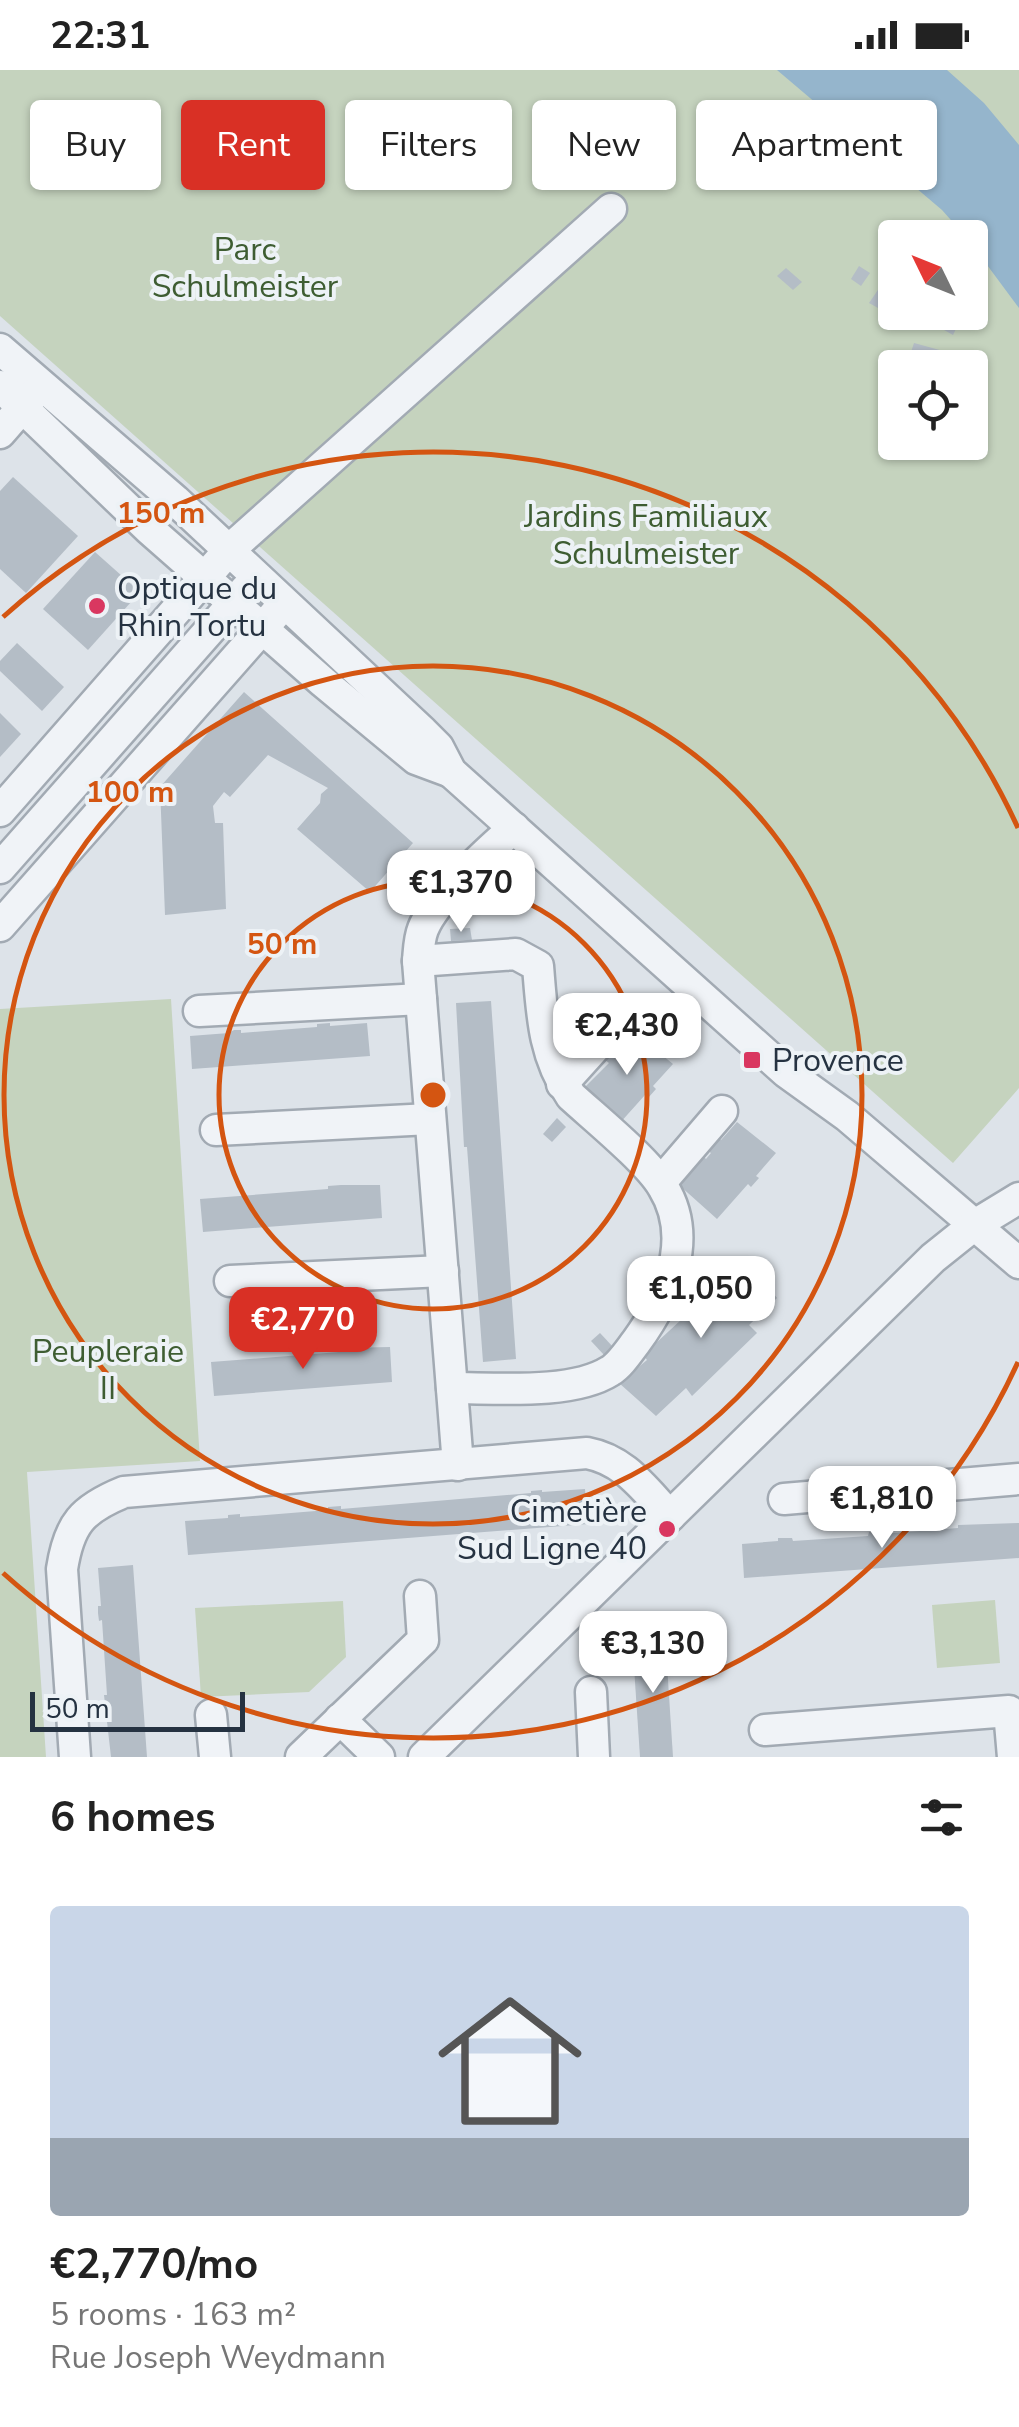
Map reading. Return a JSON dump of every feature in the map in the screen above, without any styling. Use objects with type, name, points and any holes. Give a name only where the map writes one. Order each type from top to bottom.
[{"type":"street","points":[[0,811],[229,550],[611,209]]},
{"type":"street","points":[[0,349],[32,396],[204,579],[416,759],[451,772]]},
{"type":"street","points":[[0,386],[32,396],[229,550],[424,732],[451,772],[786,1072],[846,1116],[1019,1262]]},
{"type":"street","points":[[0,433],[32,396]]},
{"type":"street","points":[[0,868],[256,578]]},
{"type":"street","points":[[0,926],[284,604]]},
{"type":"street","points":[[458,1465],[419,943],[430,916],[488,850],[514,828]]},
{"type":"street","points":[[418,961],[516,954],[538,966],[547,1050],[562,1084],[661,1182],[676,1222],[677,1254],[670,1285],[644,1332],[611,1370],[562,1385],[452,1388]]},
{"type":"street","points":[[200,1011],[421,999]]},
{"type":"street","points":[[562,1084],[619,1021]]},
{"type":"street","points":[[661,1182],[722,1111]]},
{"type":"street","points":[[216,1130],[430,1119]]},
{"type":"street","points":[[424,1757],[933,1258],[1019,1198]]},
{"type":"street","points":[[230,1281],[442,1271]]},
{"type":"street","points":[[75,1757],[62,1569],[66,1541],[76,1522],[93,1506],[124,1492],[588,1453],[609,1457],[620,1464],[670,1516]]},
{"type":"street","points":[[784,1499],[1019,1479]]},
{"type":"street","points":[[301,1757],[423,1640],[420,1596]]},
{"type":"street","points":[[591,1692],[594,1757]]},
{"type":"street","points":[[765,1730],[1009,1711],[1013,1757]]},
{"type":"street","points":[[211,1715],[215,1757]]},
{"type":"street","points":[[340,1720],[379,1757]]},
{"type":"green space","name":"Jardins Familiaux Schulmeister","points":[[0,70],[1019,70],[1019,1088],[953,1163],[0,316]]},
{"type":"green space","name":"Peupleraie II","points":[[171,999],[200,1461],[27,1472],[46,1757],[0,1757],[0,1009]]},
{"type":"green space","points":[[995,1600],[1000,1663],[937,1668],[932,1605]]},
{"type":"green space","points":[[343,1601],[346,1657],[309,1692],[201,1697],[195,1608]]},
{"type":"water","points":[[777,70],[947,70],[984,103],[1019,145],[1019,308],[988,266],[988,220],[951,220],[918,190],[937,190],[937,100],[812,100]]},
{"type":"building","points":[[859,266],[870,273],[861,286],[851,279]]},
{"type":"building","points":[[786,268],[802,282],[793,290],[777,276]]},
{"type":"building","points":[[878,290],[878,308],[869,303]]},
{"type":"building","points":[[914,343],[940,350],[912,350]]},
{"type":"building","points":[[13,477],[78,536],[26,593],[0,569],[0,491]]},
{"type":"building","points":[[95,552],[140,592],[88,650],[43,609]]},
{"type":"building","points":[[17,643],[64,687],[42,711],[0,671],[0,661]]},
{"type":"building","points":[[244,692],[413,843],[370,892],[297,829],[328,788],[268,755],[230,797],[224,792],[213,806],[215,823],[223,823],[226,909],[165,915],[160,787]]},
{"type":"building","points":[[0,713],[21,734],[0,757]]},
{"type":"building","points":[[470,928],[472,940],[451,941],[450,929]]},
{"type":"building","points":[[491,1001],[516,1359],[483,1362],[456,1003]]},
{"type":"building","points":[[367,1023],[370,1056],[192,1069],[190,1036]]},
{"type":"building","points":[[634,1032],[673,1064],[653,1086],[656,1089],[648,1098],[645,1095],[619,1124],[581,1091]]},
{"type":"building","points":[[557,1118],[566,1127],[552,1142],[543,1134]]},
{"type":"building","points":[[737,1122],[776,1153],[751,1187],[748,1184],[717,1219],[679,1185],[711,1153],[707,1150],[718,1138],[721,1140]]},
{"type":"building","points":[[380,1185],[382,1218],[203,1232],[200,1199],[328,1186]]},
{"type":"building","points":[[745,1259],[777,1298],[749,1325],[757,1333],[692,1396],[686,1388],[656,1416],[619,1383],[647,1360],[643,1355],[708,1295],[705,1293],[717,1282],[721,1287]]},
{"type":"building","points":[[600,1333],[614,1348],[605,1356],[591,1341]]},
{"type":"building","points":[[390,1347],[392,1382],[214,1396],[211,1362]]},
{"type":"building","points":[[585,1489],[588,1524],[188,1555],[185,1521]]},
{"type":"building","points":[[1019,1523],[1019,1558],[744,1578],[742,1544],[778,1538],[793,1541]]},
{"type":"building","points":[[133,1565],[147,1757],[111,1757],[102,1620],[99,1621],[98,1613],[98,1568]]},
{"type":"building","points":[[665,1634],[673,1757],[640,1757],[632,1637]]},
{"type":"place","name":"Optique du Rhin Tortu","points":[[97,606]]},
{"type":"place","name":"Provence","points":[[752,1060]]},
{"type":"place","name":"Cimetière Sud Ligne 40","points":[[667,1529]]},
{"type":"park label","name":"Parc Schulmeister","points":[[245,268]]}]
